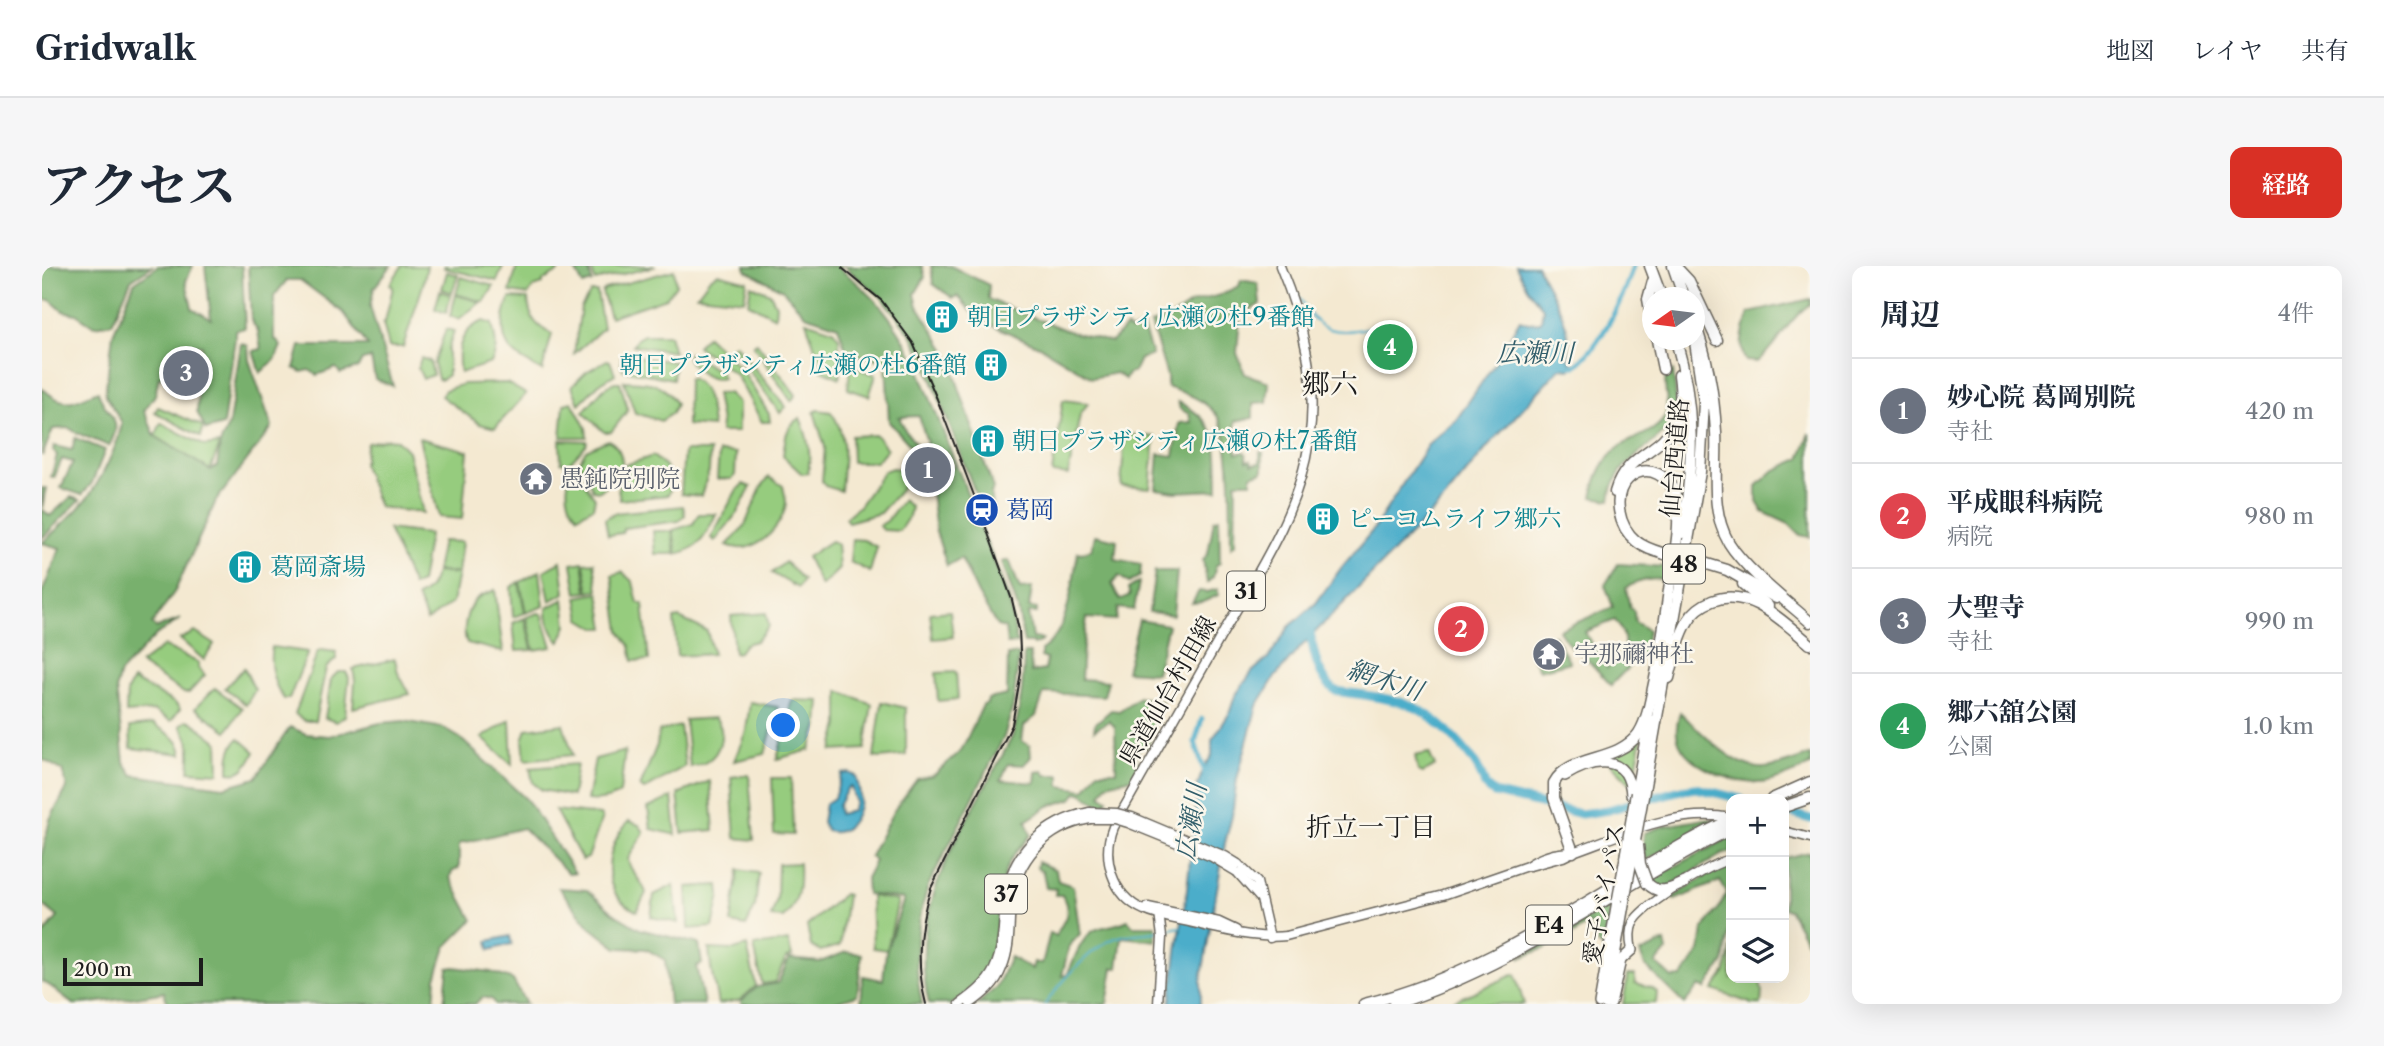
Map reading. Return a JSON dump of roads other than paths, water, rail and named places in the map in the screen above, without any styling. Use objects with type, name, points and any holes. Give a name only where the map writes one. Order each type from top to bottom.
[{"type":"highway","points":[[1649,266],[1655,287]]},
{"type":"highway","points":[[1649,266],[1656,287]]},
{"type":"highway","points":[[1674,266],[1681,287]]},
{"type":"highway","points":[[1674,266],[1689,281],[1717,340]]},
{"type":"highway","points":[[1651,287],[1653,281]]},
{"type":"highway","points":[[1659,350],[1662,369]]},
{"type":"highway","points":[[1675,350],[1681,401],[1678,418],[1665,438],[1623,474],[1613,503],[1615,520],[1628,542],[1641,552],[1694,562],[1742,577],[1798,611]]},
{"type":"highway","name":"仙台西道路","points":[[1637,793],[1684,525],[1692,460],[1690,402],[1677,350]]},
{"type":"highway","name":"仙台西道路","points":[[1637,793],[1700,472],[1704,402],[1697,350]]},
{"type":"highway","points":[[1703,350],[1716,429],[1717,505],[1721,526],[1730,544],[1744,561],[1810,622]]},
{"type":"highway","points":[[1573,852],[1553,783],[1561,773],[1618,751],[1637,735],[1650,702],[1663,642],[1677,535],[1677,504],[1668,481],[1658,473],[1640,473],[1629,478],[1622,490],[1619,505],[1622,520],[1629,534],[1641,545],[1665,557]]},
{"type":"highway","points":[[1694,562],[1745,585],[1810,644]]},
{"type":"highway","points":[[1637,793],[1684,629],[1692,615],[1714,600],[1735,597],[1758,604],[1786,624]]},
{"type":"highway","points":[[1557,802],[1557,791],[1562,779],[1571,772],[1599,762],[1610,762],[1623,771],[1637,793]]},
{"type":"highway","points":[[1783,794],[1810,782]]},
{"type":"highway","points":[[1789,805],[1810,790]]},
{"type":"highway","name":"愛子バイパス","points":[[1599,1004],[1642,803],[1637,793]]},
{"type":"highway","name":"愛子バイパス","points":[[1609,1004],[1625,858],[1637,793]]},
{"type":"highway","points":[[1789,805],[1810,797]]},
{"type":"highway","points":[[1642,803],[1638,852],[1656,902]]},
{"type":"highway","points":[[1789,806],[1810,805]]},
{"type":"highway","name":"E4","points":[[1364,1004],[1415,989],[1489,958],[1657,860],[1726,826]]},
{"type":"highway","name":"E4","points":[[1394,1004],[1503,959],[1691,850],[1726,827]]},
{"type":"highway","points":[[1647,883],[1654,890],[1661,891],[1684,883]]},
{"type":"highway","points":[[1609,1004],[1621,960],[1632,950]]},
{"type":"main road","name":"県道仙台村田線","points":[[1280,266],[1296,306],[1310,362],[1311,422],[1304,466],[1274,542],[1113,827],[1107,848],[1108,861],[1113,878],[1124,894],[1137,903],[1162,912],[1270,938],[1432,898],[1527,866],[1536,860],[1561,852],[1573,852],[1674,818],[1706,814],[1726,822]]},
{"type":"main road","name":"37","points":[[960,1004],[980,989],[995,969],[1001,945],[1007,887],[1013,868],[1022,853],[1046,829],[1074,816],[1117,813],[1132,817],[1224,856],[1257,882],[1270,938]]},
{"type":"main road","name":"37","points":[[970,1004],[990,988],[1002,969],[1007,952],[1013,891],[1025,860],[1054,832],[1090,816]]},
{"type":"main road","points":[[1789,832],[1810,838]]},
{"type":"main road","points":[[1632,950],[1630,936],[1633,923],[1642,913],[1684,883],[1726,860]]},
{"type":"main road","points":[[1158,1004],[1162,912]]},
{"type":"water","name":"広瀬川","points":[[1516,266],[1537,266],[1549,287],[1565,322],[1571,369],[1560,368],[1491,443],[1443,501],[1275,677],[1257,706],[1237,779],[1201,981],[1201,1004],[1170,1004],[1186,898],[1198,784],[1205,765],[1212,756],[1212,740],[1229,714],[1235,696],[1252,672],[1269,657],[1289,627],[1316,603],[1373,530],[1429,443],[1456,420],[1520,320],[1528,323],[1541,322],[1543,308],[1527,288]]},
{"type":"water","points":[[842,774],[856,776],[860,794],[859,807],[854,819],[845,829],[827,831],[822,822],[825,804],[834,798]],"holes":[[[848,787],[851,787],[855,801],[852,811],[839,814],[838,806]]]},
{"type":"water","points":[[510,936],[512,944],[490,950],[488,941]]},
{"type":"waterway","points":[[1571,366],[1575,366],[1585,357],[1602,334],[1618,306],[1633,266]]},
{"type":"waterway","points":[[1296,293],[1313,318],[1327,328],[1344,331],[1389,324],[1391,329]]},
{"type":"waterway","name":"網木川","points":[[1309,626],[1316,662],[1329,685],[1336,691],[1394,700],[1422,712],[1456,740],[1475,763],[1485,786],[1494,793],[1581,814],[1696,788],[1726,795]]},
{"type":"waterway","points":[[1202,719],[1195,742],[1205,774]]},
{"type":"waterway","name":"網木川","points":[[1789,813],[1810,819]]},
{"type":"waterway","points":[[1165,930],[1180,927]]},
{"type":"waterway","points":[[1045,1004],[1079,964],[1101,946],[1122,936],[1160,931]]},
{"type":"railway","points":[[842,268],[882,301],[913,343],[980,511],[1012,600],[1019,630],[1021,672],[1012,725],[931,888],[927,902],[920,946],[926,1004]]},
{"type":"place","name":"朝日プラザシティ広瀬の杜9番館","points":[[942,317]]},
{"type":"place","name":"郷六舘公園","points":[[1390,347]]},
{"type":"place","name":"朝日プラザシティ広瀬の杜6番館","points":[[991,365]]},
{"type":"place","name":"大聖寺","points":[[186,373]]},
{"type":"place","name":"朝日プラザシティ広瀬の杜7番館","points":[[988,441]]},
{"type":"place","name":"妙心院 葛岡別院","points":[[928,470]]},
{"type":"place","name":"愚鈍院別院","points":[[536,479]]},
{"type":"place","name":"葛岡","points":[[982,510]]},
{"type":"place","name":"ピーコムライフ郷六","points":[[1323,519]]},
{"type":"place","name":"葛岡斎場","points":[[245,567]]},
{"type":"place","name":"平成眼科病院","points":[[1461,629]]},
{"type":"place","name":"宇那禰神社","points":[[1549,654]]},
{"type":"district","name":"郷六","points":[[1330,384]]},
{"type":"district","name":"折立一丁目","points":[[1371,827]]}]
